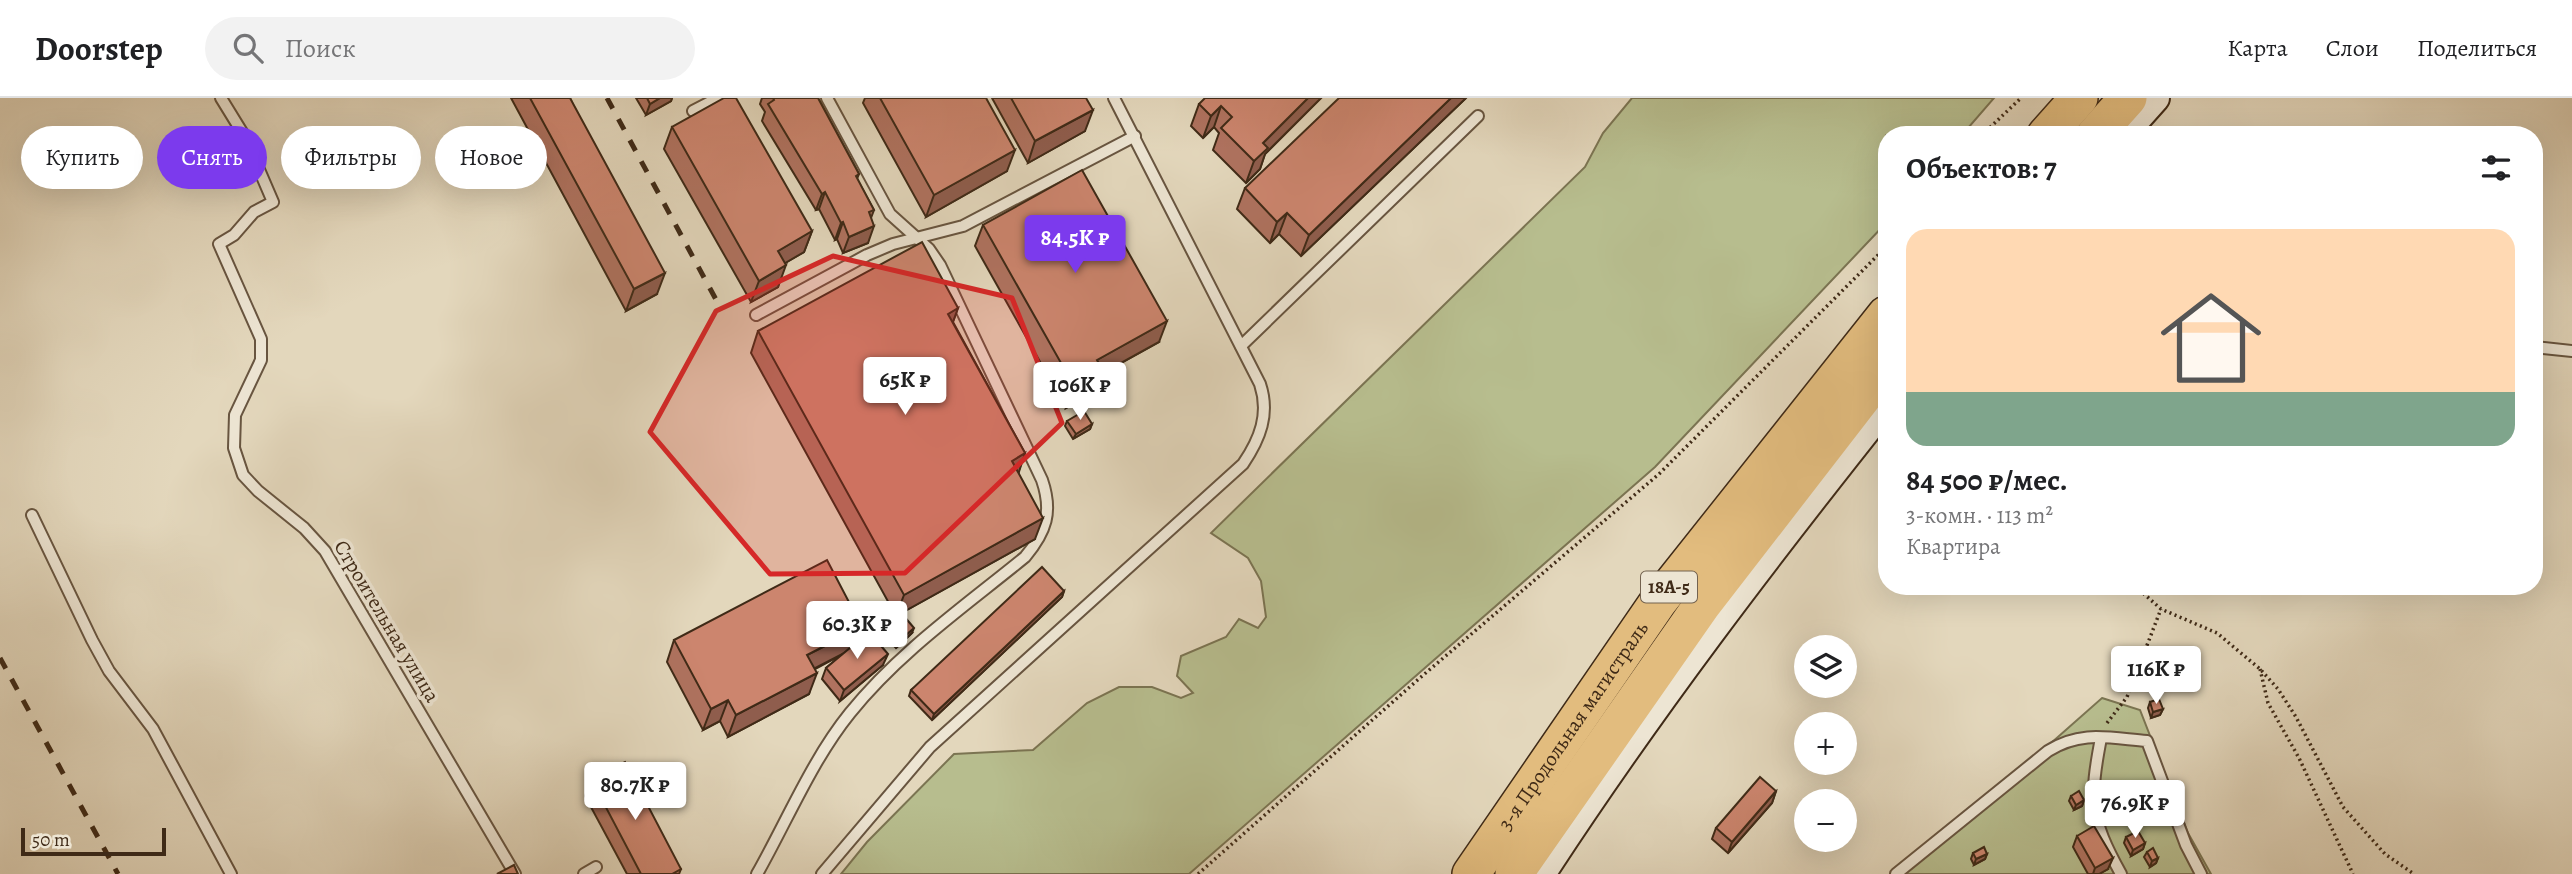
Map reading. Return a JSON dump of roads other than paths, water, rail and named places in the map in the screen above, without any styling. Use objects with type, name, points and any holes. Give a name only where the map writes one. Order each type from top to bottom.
[{"type":"highway","points":[[2054,126],[2079,98]]},
{"type":"highway","points":[[2103,126],[2129,98]]},
{"type":"highway","name":"3-я Продольная магистраль","points":[[1471,874],[1658,602],[1878,325]]},
{"type":"highway","name":"3-я Продольная магистраль","points":[[1514,874],[1702,605],[1878,377]]},
{"type":"street","points":[[2130,126],[2155,98]]},
{"type":"street","points":[[1541,874],[1589,801],[1726,610],[1878,415]]},
{"type":"lane","name":"Строительная улица","points":[[221,98],[244,137],[273,202],[254,212],[228,241],[219,244],[261,339],[261,360],[235,415],[234,448],[243,475],[258,491],[304,528],[325,551],[515,874]]},
{"type":"lane","points":[[693,111],[718,98]]},
{"type":"lane","points":[[757,874],[828,746],[849,714],[886,673],[1025,557],[1042,537],[1048,516],[1048,497],[1042,480],[940,265],[929,249],[890,214],[827,98]]},
{"type":"lane","points":[[822,874],[930,747],[1243,464],[1254,449],[1264,422],[1265,399],[1241,346],[1114,98]]},
{"type":"lane","points":[[1241,346],[1478,116]]},
{"type":"lane","points":[[756,315],[867,255],[963,226],[1135,136]]},
{"type":"lane","points":[[2543,349],[2572,351]]},
{"type":"lane","points":[[32,515],[92,640],[109,670],[153,729],[231,874]]},
{"type":"lane","points":[[1896,874],[2048,751],[2077,737],[2147,741],[2186,845],[2201,874]]},
{"type":"lane","points":[[2101,738],[2093,808],[2101,837],[2120,874]]},
{"type":"lane","points":[[584,874],[596,867]]},
{"type":"railway","points":[[607,98],[720,307]]},
{"type":"railway","points":[[0,658],[118,874]]}]
